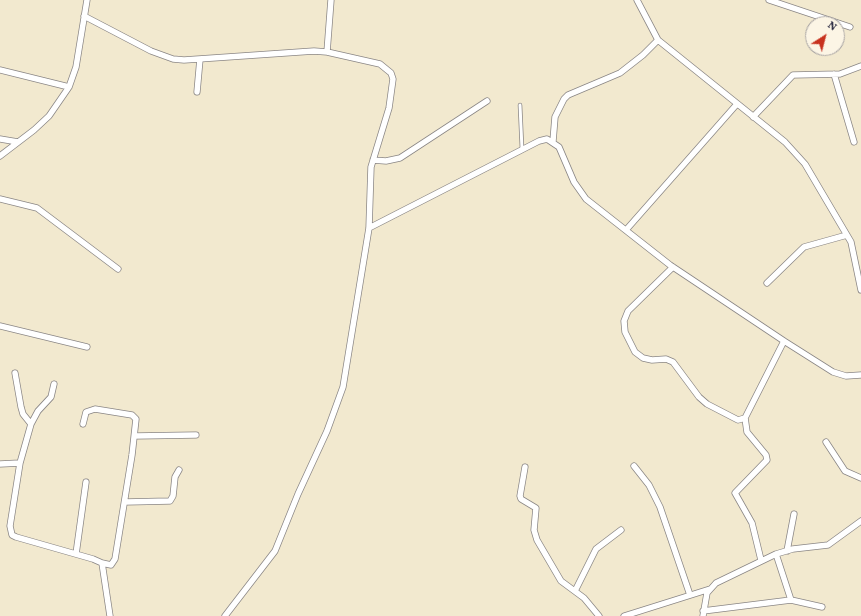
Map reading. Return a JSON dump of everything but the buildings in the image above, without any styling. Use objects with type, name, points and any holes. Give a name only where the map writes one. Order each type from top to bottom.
[{"type":"street","points":[[0,156],[49,116],[69,87],[76,67],[87,0]]},
{"type":"street","points":[[327,52],[331,0]]},
{"type":"street","points":[[637,0],[658,40],[785,142],[805,164],[847,235],[855,256],[861,290]]},
{"type":"street","points":[[769,0],[850,27]]},
{"type":"street","points":[[84,16],[162,56],[173,59],[200,59],[314,51],[327,52],[380,64],[391,73],[393,79],[389,108],[373,160],[369,228],[347,365],[336,408],[275,551],[225,616]]},
{"type":"street","points":[[553,142],[556,117],[564,99],[568,95],[620,73],[643,55],[658,40]]},
{"type":"street","points":[[197,92],[200,59]]},
{"type":"street","points":[[753,117],[793,75],[844,73],[861,66]]},
{"type":"street","points":[[0,70],[69,87]]},
{"type":"street","points":[[834,74],[854,142]]},
{"type":"street","points":[[373,160],[386,161],[400,158],[487,101]]},
{"type":"street","points":[[626,230],[737,104]]},
{"type":"street","points":[[0,139],[18,142]]},
{"type":"street","points":[[369,228],[539,141],[547,140],[559,146],[579,190],[586,199],[673,267],[833,372],[846,376],[861,375]]},
{"type":"street","points":[[0,199],[36,208],[118,268]]},
{"type":"street","points":[[766,283],[804,247],[847,235]]},
{"type":"street","points":[[673,267],[626,316],[625,332],[628,341],[635,352],[643,358],[652,360],[666,359],[672,362],[699,397],[707,404],[738,420],[746,418]]},
{"type":"street","points":[[0,326],[87,347]]},
{"type":"street","points":[[762,560],[752,523],[735,493],[767,460],[766,455],[747,432],[746,418],[784,341]]},
{"type":"street","points":[[15,373],[23,414],[31,424]]},
{"type":"street","points":[[54,384],[51,397],[38,411],[31,424],[20,463],[10,526],[12,535],[102,563],[111,564],[114,562],[125,502],[135,436],[136,419],[132,415],[94,409],[86,412],[83,424]]},
{"type":"street","points":[[135,436],[196,435]]},
{"type":"street","points":[[826,442],[845,471],[861,478]]},
{"type":"street","points":[[0,464],[20,463]]},
{"type":"street","points":[[634,466],[648,485],[660,507],[690,595]]},
{"type":"street","points":[[525,467],[520,496],[521,499],[536,508],[535,536],[556,575],[561,581],[575,591],[599,616]]},
{"type":"street","points":[[125,502],[170,501],[173,496],[175,477],[179,470]]},
{"type":"street","points":[[76,554],[86,482]]},
{"type":"street","points":[[787,551],[794,514]]},
{"type":"street","points":[[822,607],[791,600],[703,614],[707,593],[716,583],[776,554],[828,545],[861,521]]},
{"type":"street","points":[[575,591],[596,549],[621,530]]},
{"type":"street","points":[[776,554],[791,600]]},
{"type":"street","points":[[102,563],[110,616]]},
{"type":"street","points":[[624,616],[710,589]]},
{"type":"lane","points":[[520,105],[522,150]]}]
